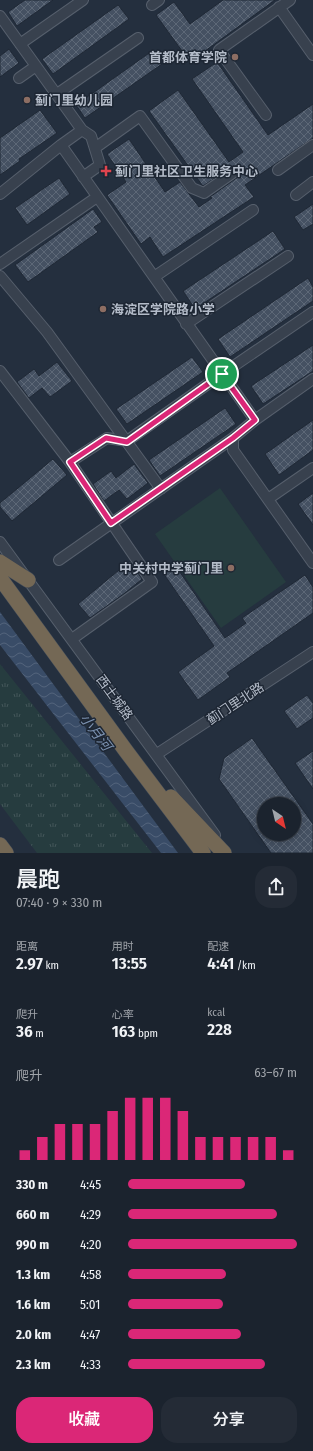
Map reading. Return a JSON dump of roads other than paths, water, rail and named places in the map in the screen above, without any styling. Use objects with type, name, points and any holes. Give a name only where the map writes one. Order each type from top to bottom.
[{"type":"highway","points":[[0,562],[28,580]]},
{"type":"highway","name":"西土城路","points":[[0,578],[126,751],[203,853]]},
{"type":"highway","points":[[126,751],[224,853]]},
{"type":"highway","points":[[0,845],[6,853]]},
{"type":"street","points":[[20,44],[83,0]]},
{"type":"street","points":[[266,115],[219,50],[290,0]]},
{"type":"street","points":[[279,7],[313,55]]},
{"type":"street","points":[[1,18],[82,130],[91,136],[100,165],[83,178]]},
{"type":"street","points":[[57,94],[138,38]]},
{"type":"street","points":[[19,78],[36,66]]},
{"type":"street","points":[[95,148],[140,116],[192,188],[204,193],[234,172]]},
{"type":"street","points":[[0,194],[82,130]]},
{"type":"street","points":[[278,170],[313,145]]},
{"type":"street","points":[[61,146],[255,420]]},
{"type":"street","points":[[296,195],[313,182]]},
{"type":"street","points":[[0,264],[97,197]]},
{"type":"street","points":[[154,277],[253,210]]},
{"type":"street","points":[[186,324],[288,256]]},
{"type":"street","points":[[0,276],[48,332],[161,489]]},
{"type":"street","points":[[70,462],[106,438],[127,442],[222,374],[313,312]]},
{"type":"street","points":[[0,371],[70,462],[152,582],[72,639]]},
{"type":"street","points":[[59,560],[233,438],[255,420],[313,379]]},
{"type":"street","points":[[233,438],[233,450],[268,499],[309,550],[313,563]]},
{"type":"street","points":[[268,499],[313,468]]},
{"type":"street","name":"西土城路","points":[[0,542],[157,754],[228,853]]},
{"type":"street","name":"蓟门里北路","points":[[157,754],[313,652]]},
{"type":"water","points":[[0,612],[178,853],[161,853],[0,645]]},
{"type":"place","name":"首都体育学院","points":[[235,57]]},
{"type":"place","name":"蓟门里幼儿园","points":[[27,100]]},
{"type":"place","name":"蓟门里社区卫生服务中心","points":[[106,171]]},
{"type":"place","name":"海淀区学院路小学","points":[[103,309]]},
{"type":"place","name":"中关村中学蓟门里","points":[[231,568]]},
{"type":"water label","name":"小月河","points":[[96,732]]}]
